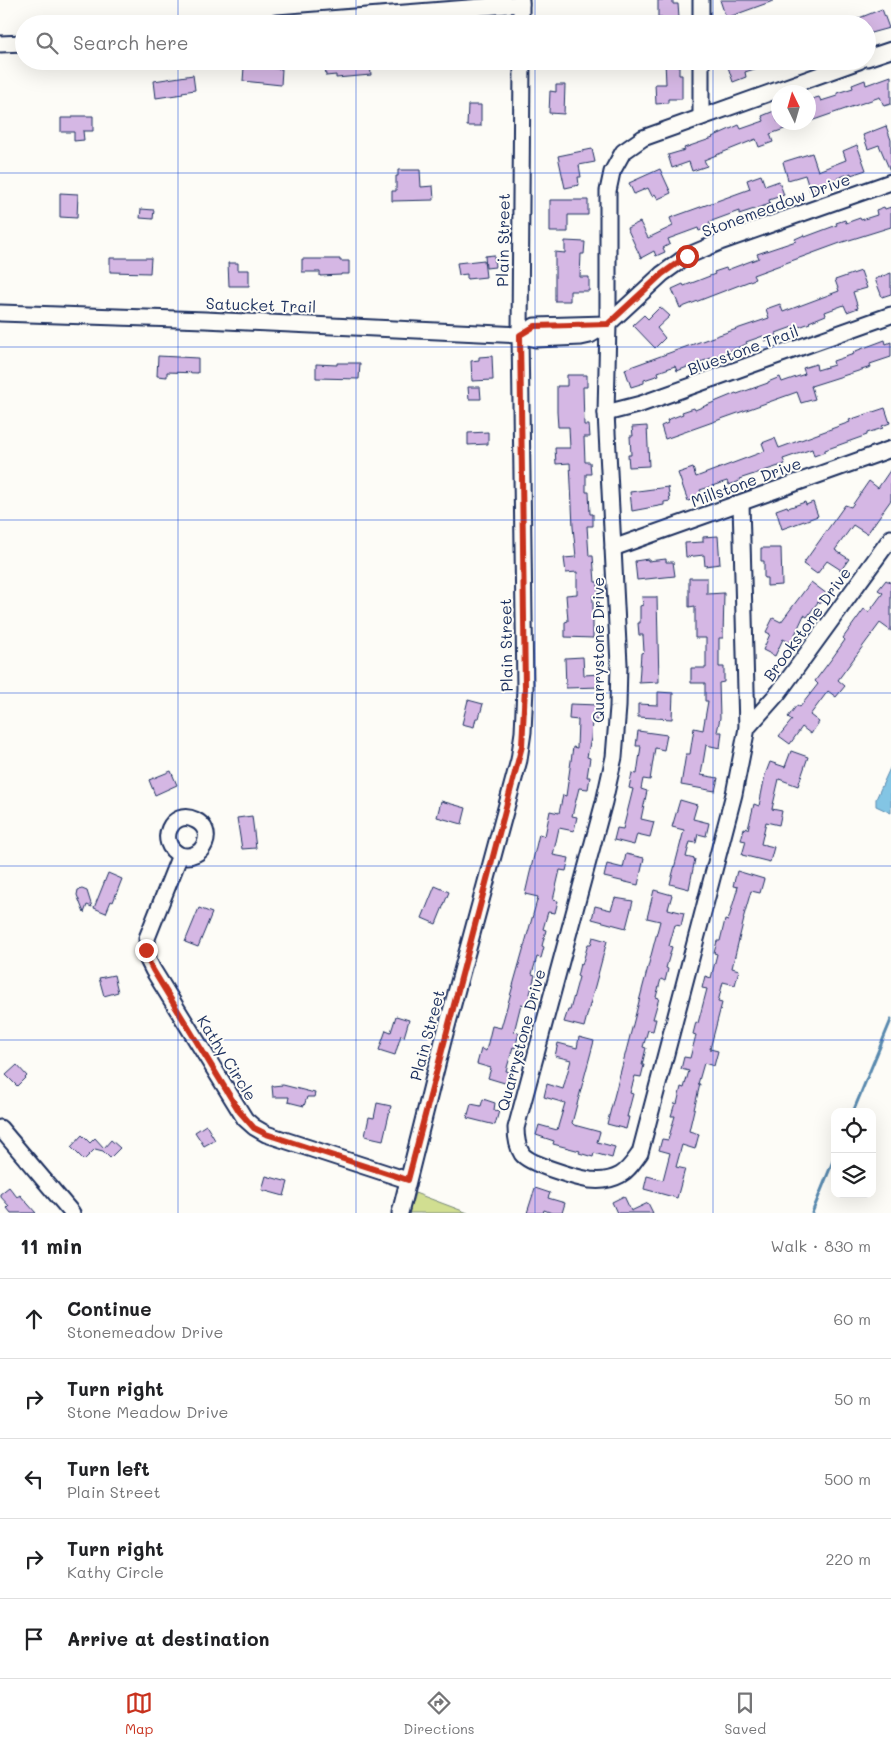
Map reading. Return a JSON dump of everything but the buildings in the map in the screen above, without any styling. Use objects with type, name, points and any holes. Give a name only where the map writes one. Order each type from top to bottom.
[{"type":"street","points":[[701,0],[701,15]]},
{"type":"street","points":[[370,15],[521,2],[522,15]]},
{"type":"street","points":[[0,44],[15,43]]},
{"type":"street","points":[[876,55],[891,50]]},
{"type":"street","name":"Plain Street","points":[[400,1213],[522,746],[525,688],[520,335],[522,70]]},
{"type":"street","points":[[701,70],[701,117]]},
{"type":"street","name":"Quarrystone Drive","points":[[741,503],[747,728],[734,794],[640,1152],[628,1170],[619,1176],[603,1180],[589,1180],[534,1163],[522,1155],[516,1141],[516,1128],[604,802],[614,757],[619,664],[606,413],[608,190],[612,172],[623,152],[643,138],[834,70]]},
{"type":"street","name":"Stonemeadow Drive","points":[[608,324],[662,274],[687,256],[720,242],[891,182]]},
{"type":"street","name":"Satucket Trail","points":[[0,313],[225,321],[520,335]]},
{"type":"street","name":"Bluestone Trail","points":[[606,413],[642,404],[891,315]]},
{"type":"street","points":[[520,335],[535,326],[608,324]]},
{"type":"street","name":"Millstone Drive","points":[[613,548],[891,449]]},
{"type":"street","name":"Brookstone Drive","points":[[747,728],[779,692],[891,538]]},
{"type":"street","name":"Kathy Circle","points":[[180,855],[147,938],[148,960],[242,1115],[254,1128],[266,1134],[408,1180]]},
{"type":"street","points":[[0,1128],[72,1213]]},
{"type":"green space","points":[[415,1193],[468,1213],[409,1213]]},
{"type":"water","points":[[891,766],[891,813],[876,806],[876,799]]},
{"type":"waterway","points":[[855,1108],[891,1020]]},
{"type":"waterway","points":[[812,1213],[831,1166]]},
{"type":"route","points":[[146,950],[153,970],[239,1111],[254,1128],[266,1134],[408,1180],[493,850],[506,809],[522,746],[525,688],[520,335],[535,326],[608,324],[662,274],[687,256]]}]
